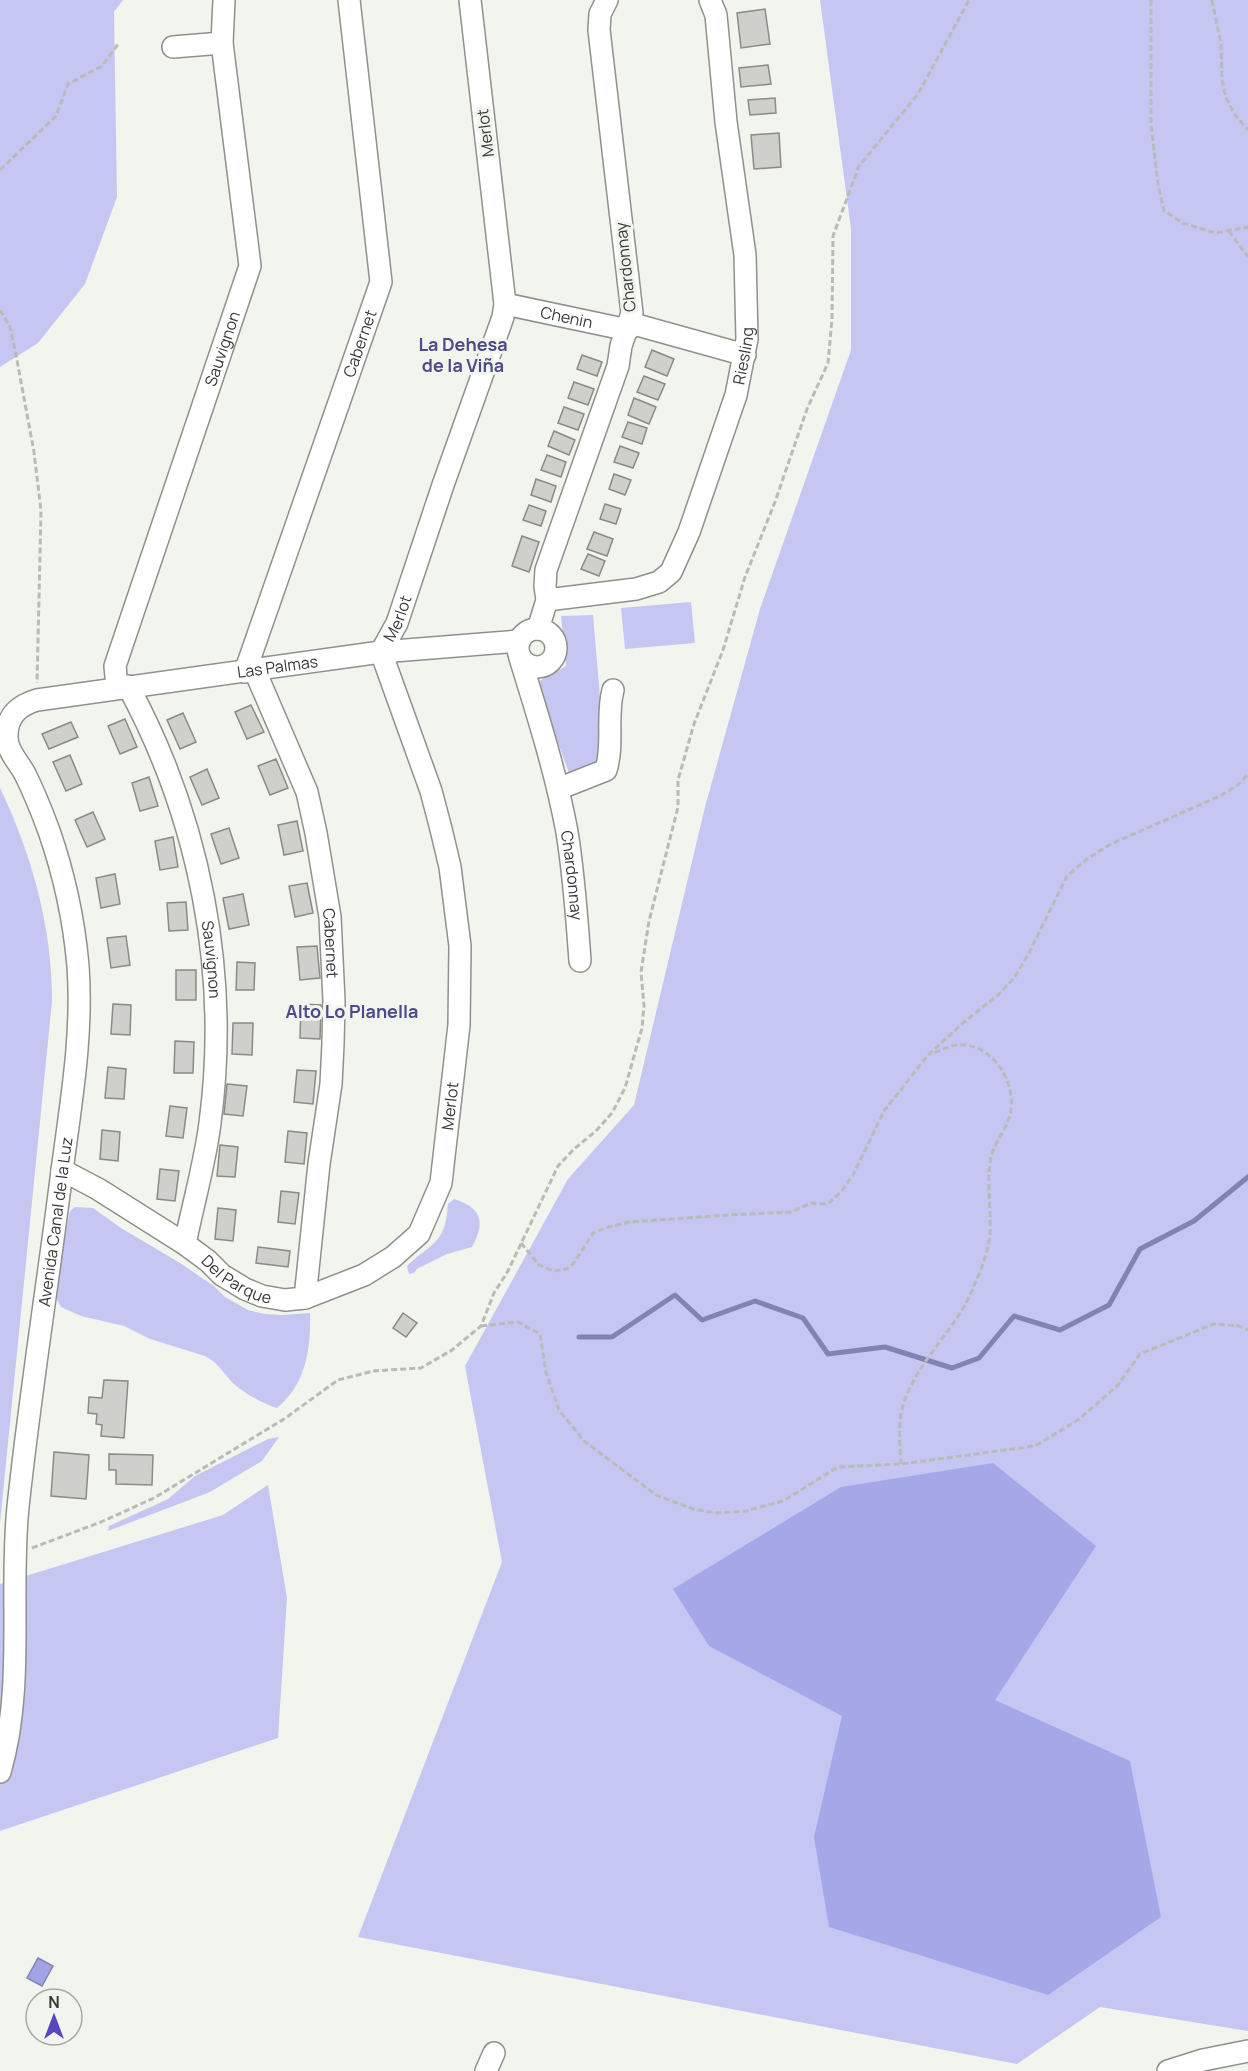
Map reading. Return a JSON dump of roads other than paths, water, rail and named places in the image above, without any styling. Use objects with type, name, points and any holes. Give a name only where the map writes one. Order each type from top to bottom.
[{"type":"street","name":"Sauvignon","points":[[185,1244],[210,1126],[215,1083],[216,998],[213,955],[203,892],[187,827],[169,775],[115,666],[250,266],[222,43],[224,0]]},
{"type":"street","name":"Cabernet","points":[[305,1298],[319,1164],[331,1084],[334,1001],[330,927],[324,875],[307,792],[250,672],[381,282],[349,0]]},
{"type":"street","name":"Merlot","points":[[419,1234],[441,1183],[459,1025],[460,946],[450,867],[431,791],[381,652],[397,623],[503,317],[505,304],[470,0]]},
{"type":"street","name":"Chardonnay","points":[[538,629],[547,600],[544,586],[546,570],[618,366],[621,346],[632,314],[599,30],[600,14],[607,0]]},
{"type":"street","name":"Riesling","points":[[547,600],[636,589],[659,582],[671,572],[689,532],[730,414],[745,355],[747,314],[745,255],[726,122],[716,15],[710,0]]},
{"type":"street","points":[[173,47],[222,43]]},
{"type":"street","name":"Chenin","points":[[505,304],[629,326],[745,355]]},
{"type":"street","name":"Las Palmas","points":[[538,629],[544,630],[553,638],[556,650],[547,664],[535,667],[530,666],[520,649],[527,632],[538,629]]},
{"type":"street","name":"Las Palmas","points":[[37,699],[123,686],[250,672],[381,652],[520,649]]},
{"type":"street","name":"Chardonnay","points":[[520,649],[558,789],[573,876],[580,961]]},
{"type":"street","points":[[558,789],[606,770],[610,756],[610,700],[613,690]]},
{"type":"street","name":"Avenida Canal de la Luz","points":[[0,1772],[14,1690],[14,1555],[35,1367],[79,1039],[79,985],[74,931],[67,896],[49,831],[25,774],[8,745],[8,726],[13,714],[21,705],[37,699]]},
{"type":"street","name":"Del Parque","points":[[62,1170],[98,1189],[185,1244],[222,1275],[262,1296],[285,1300],[305,1298],[364,1275],[393,1257],[419,1234]]},
{"type":"street","points":[[1168,2071],[1203,2060],[1248,2051]]},
{"type":"waterway","points":[[579,1337],[612,1337],[675,1295],[702,1320],[755,1301],[803,1318],[828,1354],[885,1347],[952,1368],[979,1358],[1014,1316],[1060,1330],[1109,1305],[1140,1249],[1194,1221],[1248,1177]]},
{"type":"district","name":"La Dehesa de la Viña","points":[[463,355]]},
{"type":"district","name":"Alto Lo Planella","points":[[352,1012]]}]
